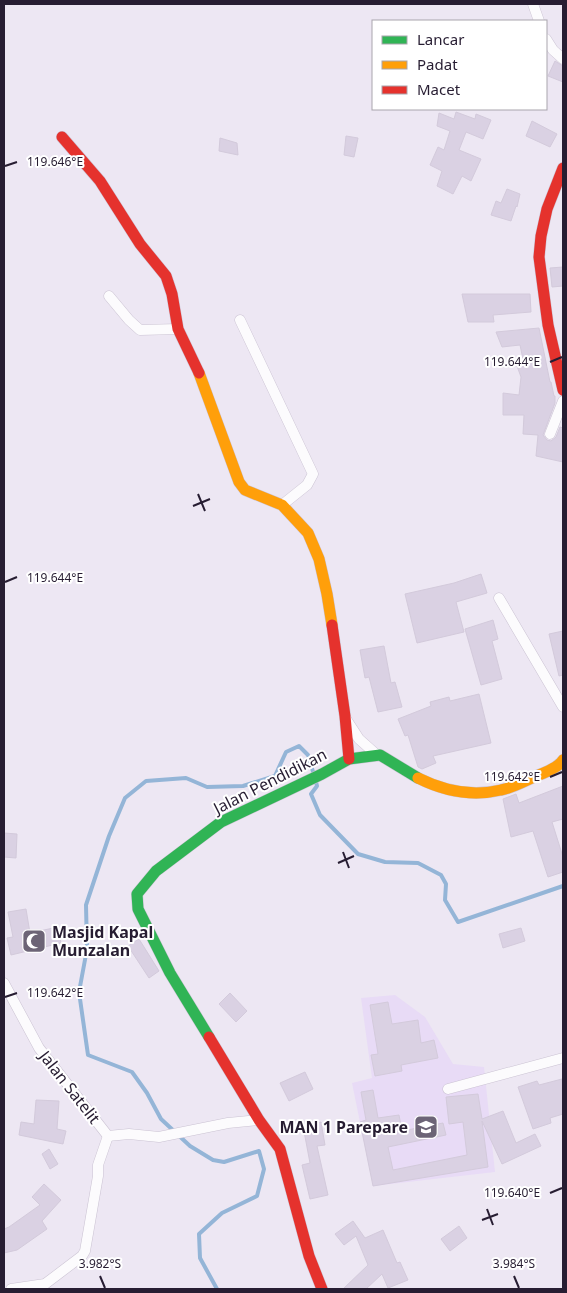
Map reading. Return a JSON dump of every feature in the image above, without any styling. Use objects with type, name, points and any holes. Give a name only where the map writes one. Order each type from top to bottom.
[{"type":"street","points":[[533,4],[539,20]]},
{"type":"street","points":[[547,41],[553,50],[563,59]]},
{"type":"street","points":[[62,137],[100,181],[140,244],[166,276],[172,294],[178,329],[199,372],[239,482],[245,490],[282,506],[308,533],[318,559],[327,594],[349,759]]},
{"type":"street","points":[[563,168],[547,209],[539,257],[548,325],[563,390]]},
{"type":"street","points":[[109,296],[128,320],[140,330],[178,329]]},
{"type":"street","points":[[240,320],[313,474],[307,485],[282,506]]},
{"type":"street","points":[[550,434],[563,401]]},
{"type":"street","points":[[499,598],[563,707]]},
{"type":"street","points":[[344,716],[359,739],[376,755],[380,755],[420,779],[462,793],[483,793],[502,790],[542,774],[560,765],[563,760]]},
{"type":"street","name":"Jalan Pendidikan","points":[[322,1289],[309,1256],[280,1149],[259,1120],[170,973],[138,909],[137,894],[156,871],[221,822],[304,783],[349,759],[376,755]]},
{"type":"street","name":"Jalan Satelit","points":[[4,983],[39,1048],[108,1136],[128,1134],[158,1137],[228,1123],[259,1120]]},
{"type":"street","points":[[448,1089],[563,1058]]},
{"type":"street","points":[[11,1289],[45,1284],[82,1256],[85,1251],[98,1176],[98,1165],[108,1136]]},
{"type":"shaded area","name":"MAN 1 Parepare","points":[[395,995],[425,1017],[453,1064],[484,1067],[495,1172],[373,1186],[352,1083],[372,1078],[361,998]]},
{"type":"building","points":[[555,61],[563,66],[563,82],[548,76]]},
{"type":"building","points":[[456,112],[475,119],[476,114],[491,120],[483,139],[466,132],[459,150],[481,159],[471,181],[462,176],[453,194],[437,186],[442,171],[430,165],[438,147],[444,150],[450,131],[437,126],[439,113],[454,119]]},
{"type":"building","points":[[532,121],[557,134],[550,147],[526,136]]},
{"type":"building","points":[[346,136],[358,138],[354,157],[344,155]]},
{"type":"building","points":[[220,138],[237,143],[238,155],[219,151]]},
{"type":"building","points":[[507,189],[520,194],[511,221],[491,215],[496,201],[501,203]]},
{"type":"building","points":[[563,267],[563,286],[552,287],[550,268]]},
{"type":"building","points":[[462,294],[530,294],[531,312],[493,315],[494,322],[468,322]]},
{"type":"building","points":[[539,328],[550,382],[555,396],[555,403],[543,435],[547,440],[551,441],[556,437],[560,427],[563,428],[563,462],[536,456],[538,435],[523,434],[524,415],[503,415],[503,393],[519,395],[521,377],[517,366],[524,364],[520,345],[502,347],[496,332]]},
{"type":"building","points":[[481,574],[487,593],[456,602],[464,632],[417,643],[405,594],[454,583]]},
{"type":"building","points":[[493,620],[498,639],[492,641],[502,679],[481,685],[465,629]]},
{"type":"building","points":[[563,631],[563,675],[559,676],[549,634]]},
{"type":"building","points":[[384,646],[391,683],[395,682],[402,707],[378,712],[369,677],[365,678],[360,650]]},
{"type":"building","points":[[479,694],[491,743],[433,756],[436,763],[422,769],[418,767],[408,735],[405,736],[398,719],[431,706],[430,702],[449,697],[450,701]]},
{"type":"building","points":[[563,786],[563,819],[552,822],[563,857],[563,872],[548,877],[533,831],[511,837],[503,799],[516,794],[519,803]]},
{"type":"building","points":[[4,833],[17,834],[16,858],[4,857]]},
{"type":"building","name":"Masjid Kapal Munzalan","points":[[26,909],[30,933],[58,927],[61,943],[11,955],[7,938],[13,937],[8,912]]},
{"type":"building","points":[[521,928],[525,941],[503,948],[499,934]]},
{"type":"building","points":[[139,939],[159,971],[149,978],[128,946]]},
{"type":"building","points":[[230,993],[247,1011],[236,1022],[219,1004]]},
{"type":"building","points":[[388,1002],[392,1024],[418,1020],[421,1043],[434,1040],[438,1058],[401,1065],[402,1071],[375,1076],[371,1055],[378,1054],[370,1005]]},
{"type":"building","points":[[305,1072],[313,1089],[289,1101],[280,1083]]},
{"type":"building","points":[[562,1079],[563,1114],[550,1118],[551,1123],[533,1129],[518,1087],[537,1081],[539,1085]]},
{"type":"building","points":[[373,1090],[378,1118],[399,1115],[402,1131],[443,1123],[446,1135],[388,1147],[393,1170],[467,1155],[463,1122],[449,1124],[446,1097],[478,1094],[482,1119],[503,1111],[516,1143],[535,1134],[541,1146],[502,1164],[482,1121],[488,1167],[373,1186],[360,1122],[366,1120],[361,1092]]},
{"type":"building","points":[[36,1100],[59,1101],[57,1129],[66,1131],[63,1144],[19,1135],[21,1122],[34,1124]]},
{"type":"building","points":[[321,1122],[325,1145],[317,1146],[328,1195],[310,1199],[302,1165],[310,1163],[303,1126]]},
{"type":"building","points":[[49,1149],[58,1164],[50,1169],[42,1154]]},
{"type":"building","points":[[44,1184],[61,1200],[42,1221],[47,1229],[17,1250],[4,1253],[4,1229],[40,1205],[32,1197]]},
{"type":"building","points":[[353,1221],[365,1238],[383,1230],[397,1263],[400,1262],[408,1280],[388,1288],[382,1274],[366,1289],[343,1289],[368,1265],[356,1236],[344,1245],[335,1234]]},
{"type":"building","points":[[459,1226],[467,1238],[450,1251],[441,1239]]},
{"type":"waterway","points":[[217,1289],[200,1258],[199,1234],[222,1213],[257,1196],[264,1169],[259,1151],[224,1162],[213,1160],[190,1146],[161,1119],[147,1093],[132,1072],[88,1055],[79,992],[87,949],[86,905],[109,836],[125,798],[146,781],[186,778],[207,787],[243,786],[275,776],[286,752],[299,746],[308,755],[314,775]]},
{"type":"waterway","points":[[316,782],[317,786],[311,794],[320,815],[358,854],[385,862],[418,863],[441,875],[446,884],[445,900],[458,922],[563,886]]},
{"type":"traffic: fast","points":[[209,1037],[170,973],[138,909],[137,894],[156,871],[221,822],[322,774],[349,759],[380,755],[418,778]]},
{"type":"traffic: slow","points":[[199,373],[239,482],[245,490],[282,505],[308,533],[319,559],[332,625]]},
{"type":"traffic: slow","points":[[418,778],[458,792],[490,792],[518,785],[554,768],[563,760]]},
{"type":"traffic: jam","points":[[62,137],[100,181],[140,244],[166,276],[172,294],[178,329],[199,373]]},
{"type":"traffic: jam","points":[[563,168],[547,209],[539,257],[548,325],[563,390]]},
{"type":"traffic: jam","points":[[332,625],[349,759]]},
{"type":"traffic: jam","points":[[209,1037],[259,1120],[280,1149],[309,1256],[322,1289]]},
{"type":"place","name":"Masjid Kapal Munzalan","points":[[34,941]]},
{"type":"place","name":"MAN 1 Parepare","points":[[426,1127]]}]
